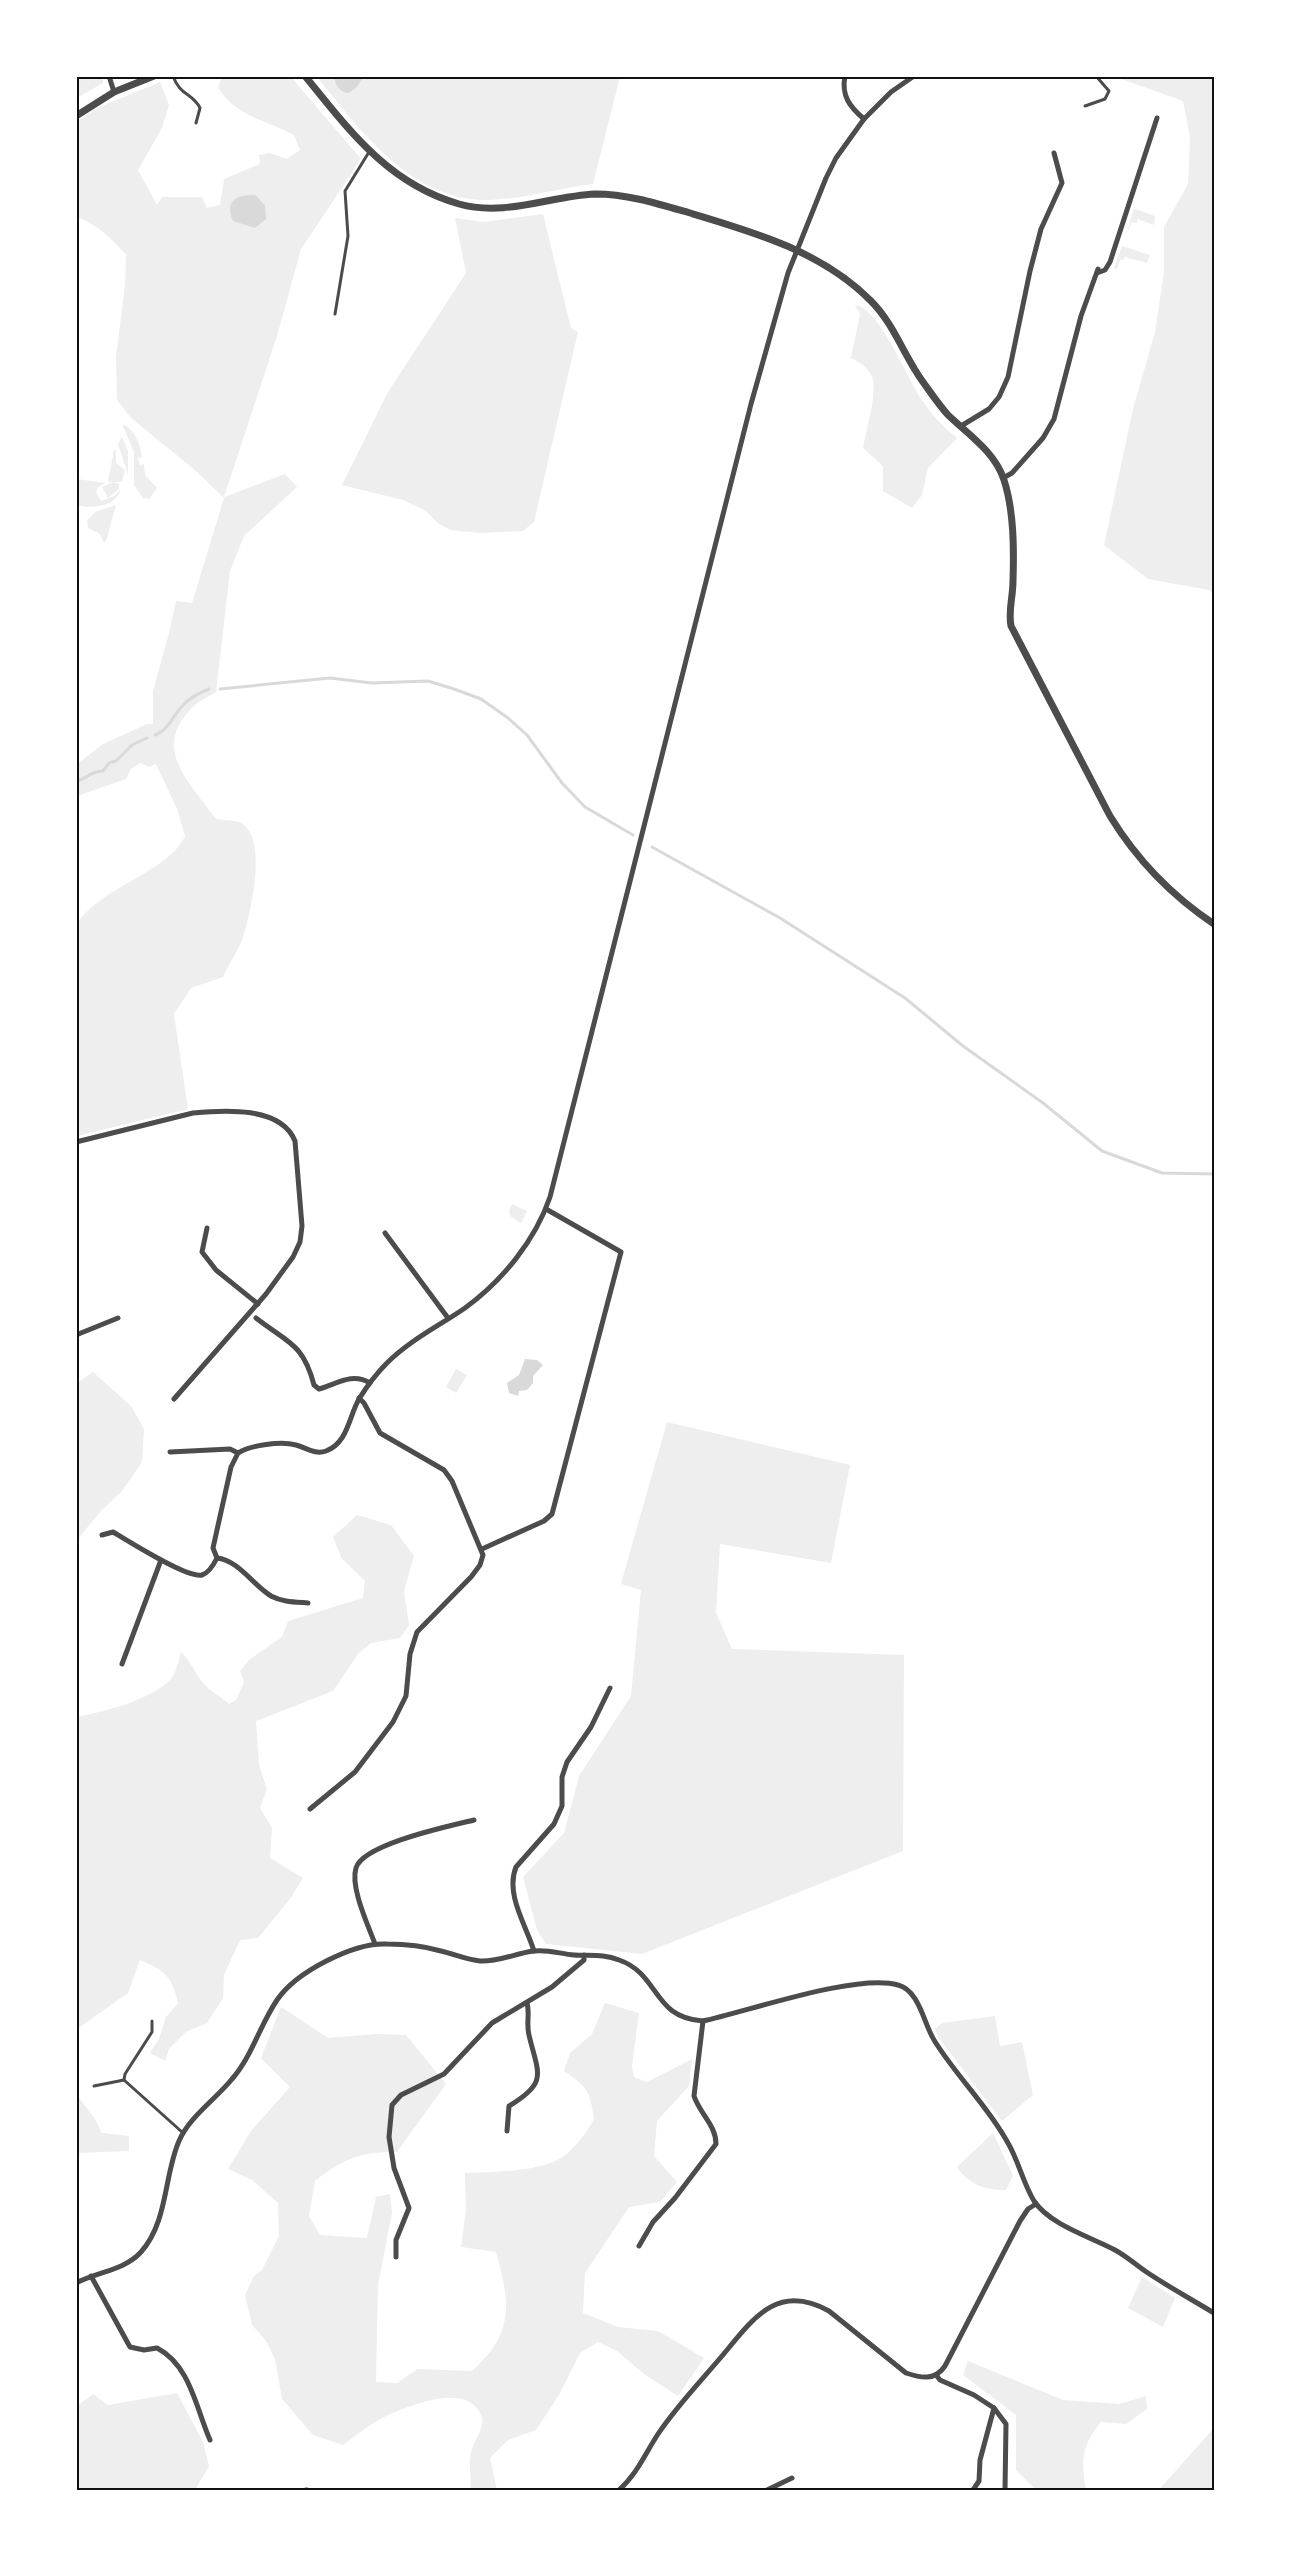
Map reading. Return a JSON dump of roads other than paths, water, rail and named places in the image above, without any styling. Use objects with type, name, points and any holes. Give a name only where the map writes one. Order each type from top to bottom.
[{"type":"street","points":[[109,76],[114,92]]},
{"type":"street","points":[[76,116],[114,92],[154,76]]},
{"type":"street","points":[[305,76],[369,153],[397,174],[433,194],[473,207],[504,208],[579,195],[627,197],[734,226],[796,249],[856,287],[870,300],[882,313],[919,376],[947,413],[986,451],[1003,478],[1011,526],[1013,580],[1009,610],[1014,633],[1110,816],[1127,844],[1165,884],[1215,924]]},
{"type":"street","points":[[845,76],[843,85],[847,102],[864,120]]},
{"type":"street","points":[[217,1558],[213,1548],[231,1467],[238,1453],[254,1447],[282,1444],[296,1445],[314,1452],[326,1451],[337,1445],[345,1434],[359,1398],[388,1362],[408,1345],[485,1292],[529,1240],[546,1209],[751,404],[796,249],[836,158],[864,120],[891,92],[914,76]]},
{"type":"street","points":[[1003,478],[1012,473],[1037,445],[1054,419],[1081,316],[1097,271],[1105,270],[1110,262],[1156,118]]},
{"type":"street","points":[[962,426],[989,409],[999,397],[1008,377],[1041,229],[1062,183],[1054,153]]},
{"type":"street","points":[[76,1142],[193,1113],[209,1112],[253,1114],[272,1118],[284,1124],[291,1131],[295,1141],[303,1226],[300,1242],[293,1257],[258,1304],[174,1400]]},
{"type":"street","points":[[482,1549],[544,1521],[552,1514],[621,1252],[546,1209]]},
{"type":"street","points":[[207,1228],[202,1252],[209,1262],[258,1304]]},
{"type":"street","points":[[386,1233],[448,1318]]},
{"type":"street","points":[[76,1335],[117,1318]]},
{"type":"street","points":[[256,1318],[303,1355],[309,1364],[314,1385],[319,1389],[348,1378],[357,1378],[370,1383]]},
{"type":"street","points":[[310,1809],[355,1772],[393,1722],[406,1696],[410,1654],[417,1632],[471,1577],[480,1565],[482,1549],[452,1481],[444,1470],[380,1433],[359,1398]]},
{"type":"street","points":[[170,1452],[230,1449],[238,1453]]},
{"type":"street","points":[[102,1535],[113,1532],[161,1560],[199,1576],[207,1573],[217,1558]]},
{"type":"street","points":[[217,1558],[228,1560],[271,1596],[284,1601],[308,1603]]},
{"type":"street","points":[[122,1664],[161,1560]]},
{"type":"street","points":[[534,1951],[515,1898],[512,1875],[516,1867],[554,1824],[562,1806],[562,1776],[567,1762],[591,1727],[610,1688]]},
{"type":"street","points":[[375,1944],[356,1884],[356,1869],[360,1860],[385,1846],[474,1820]]},
{"type":"street","points":[[76,2283],[126,2264],[140,2254],[159,2216],[176,2149],[183,2134],[243,2064],[279,1998],[296,1982],[331,1959],[375,1944],[426,1948],[469,1960],[483,1961],[510,1958],[534,1951],[604,1955],[630,1964],[642,1973],[667,2008],[684,2017],[703,2021],[816,1992],[858,1985],[892,1983],[906,1988],[912,1995],[934,2041],[1010,2145],[1036,2204],[1064,2225],[1116,2251],[1215,2313]]},
{"type":"street","points":[[396,2257],[396,2240],[409,2208],[394,2168],[389,2137],[392,2105],[400,2095],[444,2074],[492,2023],[527,2003],[578,1967],[584,1960],[584,1955]]},
{"type":"street","points":[[507,2131],[509,2106],[527,2095],[538,2079],[538,2070],[528,2033],[529,2008],[527,2003]]},
{"type":"street","points":[[639,2246],[653,2222],[675,2198],[716,2144],[714,2130],[694,2096],[703,2021]]},
{"type":"street","points":[[619,2490],[630,2481],[657,2436],[707,2371],[747,2325],[760,2313],[777,2304],[790,2300],[816,2304],[830,2311],[906,2373],[920,2378],[936,2375],[945,2366],[1020,2221],[1028,2208],[1036,2204]]},
{"type":"street","points":[[91,2276],[130,2347],[140,2350],[157,2348],[176,2362],[210,2440]]},
{"type":"street","points":[[936,2375],[940,2380],[974,2395],[994,2408],[1006,2424],[1005,2490]]},
{"type":"street","points":[[973,2490],[979,2481],[980,2460],[994,2408]]},
{"type":"street","points":[[767,2490],[792,2478]]},
{"type":"lane","points":[[173,76],[179,90],[197,102],[200,108],[196,123]]},
{"type":"lane","points":[[1085,106],[1106,99],[1109,92],[1096,76]]},
{"type":"lane","points":[[334,314],[348,236],[345,191],[369,153]]},
{"type":"lane","points":[[124,2080],[125,2074],[152,2032],[152,2021]]},
{"type":"lane","points":[[124,2080],[183,2134]]},
{"type":"lane","points":[[94,2086],[124,2080]]},
{"type":"waterway","points":[[220,689],[330,678],[372,683],[428,681],[454,689],[481,699],[508,718],[527,735],[562,783],[585,807],[633,835]]},
{"type":"waterway","points":[[155,735],[160,733],[180,708],[195,695],[209,689]]},
{"type":"waterway","points":[[76,781],[103,771],[109,763],[116,761],[132,745],[147,738]]},
{"type":"waterway","points":[[652,847],[780,918],[905,998],[963,1046],[1043,1103],[1102,1151],[1162,1173],[1214,1174]]}]
